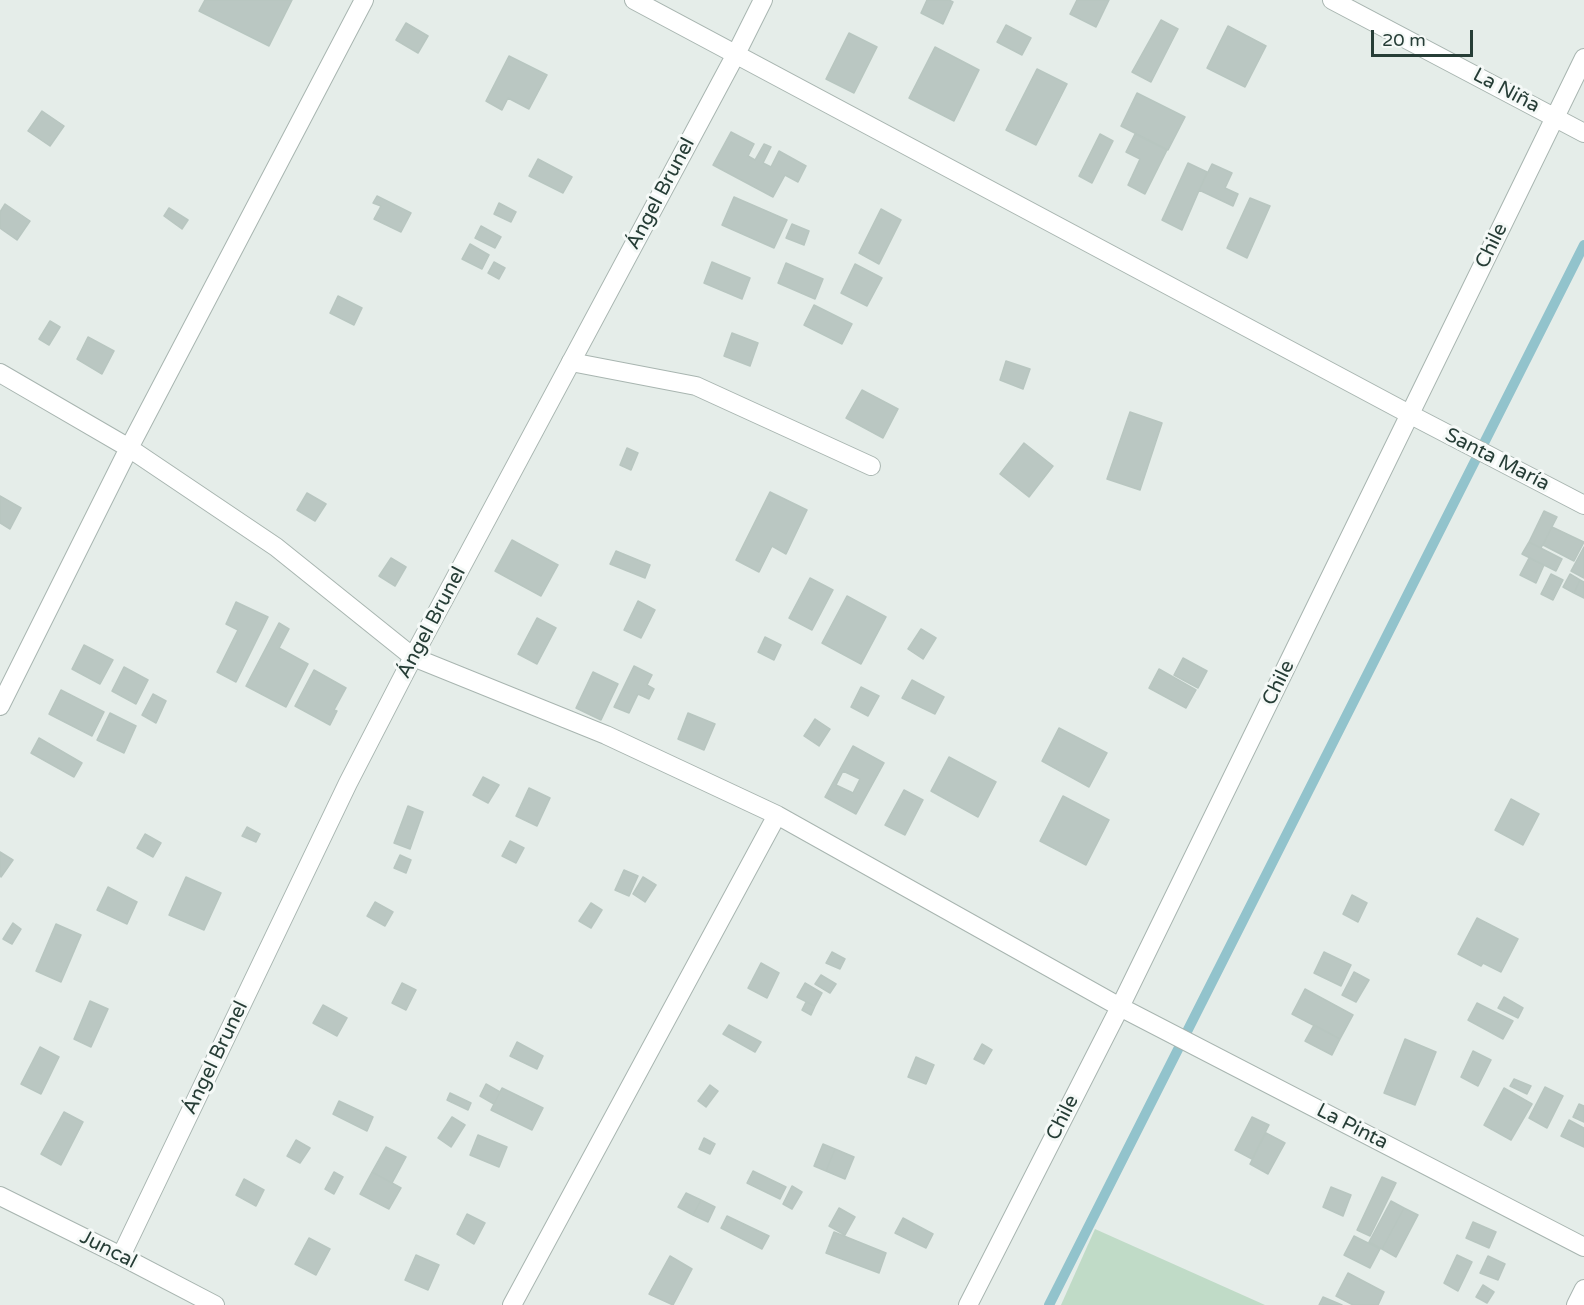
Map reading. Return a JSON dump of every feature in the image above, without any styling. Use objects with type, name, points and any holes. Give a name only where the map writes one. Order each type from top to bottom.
[{"type":"street","points":[[0,706],[129,448],[364,0]]},
{"type":"street","name":"Santa María","points":[[634,0],[1584,505]]},
{"type":"street","name":"Ángel Brunel","points":[[121,1256],[348,783],[763,0]]},
{"type":"street","name":"La Niña","points":[[1332,0],[1584,133]]},
{"type":"street","name":"Chile","points":[[968,1305],[1120,1007],[1584,58]]},
{"type":"street","points":[[571,362],[696,386],[871,466]]},
{"type":"street","name":"La Pinta","points":[[0,374],[129,448],[276,547],[413,657],[606,735],[777,815],[1170,1034],[1584,1247]]},
{"type":"street","points":[[512,1305],[777,815]]},
{"type":"street","name":"Juncal","points":[[0,1196],[121,1256],[208,1303]]},
{"type":"street","points":[[1576,1305],[1584,1289]]},
{"type":"green space","points":[[1095,1229],[1265,1305],[1061,1305]]},
{"type":"building","points":[[205,0],[292,0],[269,46],[199,11]]},
{"type":"building","points":[[927,0],[953,2],[943,24],[921,13]]},
{"type":"building","points":[[1077,0],[1109,0],[1096,27],[1070,14]]},
{"type":"building","points":[[1161,20],[1178,29],[1151,82],[1132,72]]},
{"type":"building","points":[[406,23],[428,36],[418,53],[396,40]]},
{"type":"building","points":[[1006,25],[1031,38],[1022,55],[997,42]]},
{"type":"building","points":[[1228,26],[1266,46],[1245,87],[1207,68]]},
{"type":"building","points":[[849,33],[877,47],[854,93],[826,79]]},
{"type":"building","points":[[935,47],[979,70],[954,121],[909,98]]},
{"type":"building","points":[[509,56],[547,75],[529,109],[508,98],[502,110],[486,101]]},
{"type":"building","points":[[1037,69],[1067,84],[1036,145],[1006,130]]},
{"type":"building","points":[[1137,93],[1185,117],[1168,150],[1121,126]]},
{"type":"building","points":[[42,111],[64,126],[50,146],[28,131]]},
{"type":"building","points":[[731,132],[754,144],[748,156],[755,160],[764,144],[771,147],[763,163],[771,167],[779,151],[806,166],[798,182],[785,175],[773,197],[713,165]]},
{"type":"building","points":[[1100,134],[1113,141],[1092,183],[1079,176]]},
{"type":"building","points":[[1135,134],[1167,150],[1145,194],[1128,185],[1140,159],[1126,152]]},
{"type":"building","points":[[538,159],[572,177],[563,193],[529,176]]},
{"type":"building","points":[[1188,163],[1207,172],[1182,230],[1162,220]]},
{"type":"building","points":[[1212,164],[1232,173],[1225,188],[1238,194],[1233,206],[1199,190]]},
{"type":"building","points":[[377,196],[411,213],[401,232],[374,219],[381,206],[373,203]]},
{"type":"building","points":[[734,197],[787,220],[774,248],[722,225]]},
{"type":"building","points":[[1250,198],[1270,206],[1247,258],[1227,248]]},
{"type":"building","points":[[499,203],[516,212],[511,222],[494,214]]},
{"type":"building","points":[[5,204],[30,221],[17,240],[0,228],[0,212]]},
{"type":"building","points":[[169,208],[188,220],[182,229],[164,216]]},
{"type":"building","points":[[881,209],[901,220],[879,264],[859,253]]},
{"type":"building","points":[[792,224],[809,231],[804,245],[786,238]]},
{"type":"building","points":[[481,226],[501,237],[495,248],[475,238]]},
{"type":"building","points":[[470,244],[489,255],[482,269],[462,259]]},
{"type":"building","points":[[494,262],[505,268],[499,279],[488,273]]},
{"type":"building","points":[[712,262],[750,278],[742,299],[704,283]]},
{"type":"building","points":[[786,263],[823,279],[815,299],[778,283]]},
{"type":"building","points":[[855,264],[882,278],[867,306],[841,293]]},
{"type":"building","points":[[338,296],[362,308],[354,325],[330,313]]},
{"type":"building","points":[[814,305],[852,324],[842,344],[804,325]]},
{"type":"building","points":[[50,321],[60,327],[49,345],[39,339]]},
{"type":"building","points":[[732,333],[758,343],[750,366],[724,356]]},
{"type":"building","points":[[88,337],[114,351],[102,374],[77,359]]},
{"type":"building","points":[[1006,361],[1030,369],[1023,389],[1000,380]]},
{"type":"building","points":[[862,390],[898,409],[883,438],[846,418]]},
{"type":"building","points":[[1130,412],[1162,423],[1140,490],[1107,479]]},
{"type":"building","points":[[1024,443],[1053,466],[1029,497],[1000,474]]},
{"type":"building","points":[[627,448],[638,453],[631,470],[620,465]]},
{"type":"building","points":[[770,492],[807,510],[786,554],[772,546],[759,572],[736,560]]},
{"type":"building","points":[[307,493],[326,504],[315,521],[297,510]]},
{"type":"building","points":[[0,496],[21,508],[10,529],[0,523]]},
{"type":"building","points":[[1544,511],[1557,517],[1541,548],[1529,542]]},
{"type":"building","points":[[1552,527],[1584,542],[1574,561],[1543,545]]},
{"type":"building","points":[[512,540],[558,565],[541,596],[495,571]]},
{"type":"building","points":[[1529,542],[1562,559],[1556,571],[1522,554]]},
{"type":"building","points":[[1584,547],[1584,578],[1571,571]]},
{"type":"building","points":[[616,551],[650,565],[645,578],[610,564]]},
{"type":"building","points":[[391,558],[406,567],[395,586],[379,576]]},
{"type":"building","points":[[1529,558],[1544,565],[1536,583],[1520,575]]},
{"type":"building","points":[[1551,574],[1563,580],[1553,600],[1541,594]]},
{"type":"building","points":[[1570,574],[1580,580],[1574,593],[1563,587]]},
{"type":"building","points":[[810,578],[833,590],[812,630],[789,618]]},
{"type":"building","points":[[1580,580],[1584,582],[1584,598],[1574,593]]},
{"type":"building","points":[[847,596],[886,617],[861,664],[822,643]]},
{"type":"building","points":[[638,601],[655,610],[641,638],[624,630]]},
{"type":"building","points":[[236,602],[268,617],[236,682],[217,672],[238,630],[226,624]]},
{"type":"building","points":[[537,618],[556,628],[537,664],[518,654]]},
{"type":"building","points":[[279,623],[289,629],[279,648],[308,664],[286,707],[246,686]]},
{"type":"building","points":[[921,629],[936,638],[923,659],[908,649]]},
{"type":"building","points":[[765,637],[781,645],[774,660],[758,652]]},
{"type":"building","points":[[84,645],[113,660],[100,684],[72,669]]},
{"type":"building","points":[[1183,658],[1207,671],[1198,688],[1174,675]]},
{"type":"building","points":[[634,666],[652,675],[647,685],[654,689],[649,699],[638,694],[629,713],[614,707]]},
{"type":"building","points":[[124,667],[148,680],[136,704],[112,691]]},
{"type":"building","points":[[1159,669],[1196,690],[1186,708],[1149,688]]},
{"type":"building","points":[[314,670],[346,688],[334,710],[337,711],[330,725],[295,706]]},
{"type":"building","points":[[593,672],[618,684],[601,720],[576,708]]},
{"type":"building","points":[[912,680],[944,697],[935,714],[902,698]]},
{"type":"building","points":[[861,687],[879,696],[868,716],[851,707]]},
{"type":"building","points":[[61,690],[104,712],[92,736],[49,714]]},
{"type":"building","points":[[153,694],[166,701],[156,723],[142,715]]},
{"type":"building","points":[[110,713],[136,726],[124,753],[97,740]]},
{"type":"building","points":[[688,713],[715,724],[704,750],[678,739]]},
{"type":"building","points":[[815,719],[830,729],[819,746],[804,736]]},
{"type":"building","points":[[1059,728],[1107,753],[1089,787],[1042,761]]},
{"type":"building","points":[[39,738],[82,763],[74,777],[31,753]]},
{"type":"building","points":[[853,746],[884,763],[856,814],[825,797]]},
{"type":"building","points":[[949,757],[996,782],[978,817],[931,791]]},
{"type":"building","points":[[843,771],[860,779],[853,793],[836,785]]},
{"type":"building","points":[[483,777],[499,785],[488,803],[473,795]]},
{"type":"building","points":[[529,788],[550,798],[537,826],[516,816]]},
{"type":"building","points":[[904,790],[923,800],[905,835],[885,825]]},
{"type":"building","points":[[1063,796],[1109,820],[1086,865],[1040,841]]},
{"type":"building","points":[[1511,799],[1539,814],[1523,845],[1495,830]]},
{"type":"building","points":[[408,806],[423,812],[410,849],[394,843]]},
{"type":"building","points":[[247,827],[260,834],[256,842],[242,836]]},
{"type":"building","points":[[145,834],[161,843],[153,857],[137,848]]},
{"type":"building","points":[[510,841],[524,848],[516,863],[502,856]]},
{"type":"building","points":[[0,852],[13,860],[1,877],[0,876]]},
{"type":"building","points":[[400,855],[411,860],[406,873],[394,868]]},
{"type":"building","points":[[624,870],[638,876],[629,896],[615,890]]},
{"type":"building","points":[[186,877],[221,893],[204,930],[169,915]]},
{"type":"building","points":[[643,877],[656,885],[645,902],[633,894]]},
{"type":"building","points":[[108,887],[137,902],[127,924],[97,910]]},
{"type":"building","points":[[1352,895],[1367,903],[1358,922],[1343,914]]},
{"type":"building","points":[[375,902],[393,912],[385,926],[367,916]]},
{"type":"building","points":[[591,903],[602,910],[591,928],[579,921]]},
{"type":"building","points":[[1477,918],[1518,939],[1501,972],[1483,963],[1481,966],[1458,954]]},
{"type":"building","points":[[13,923],[21,929],[12,944],[3,939]]},
{"type":"building","points":[[56,924],[81,935],[61,982],[36,971]]},
{"type":"building","points":[[832,952],[845,959],[840,969],[826,963]]},
{"type":"building","points":[[1324,952],[1351,965],[1341,986],[1314,973]]},
{"type":"building","points":[[761,963],[779,973],[767,998],[748,988]]},
{"type":"building","points":[[1354,972],[1369,980],[1356,1002],[1342,995]]},
{"type":"building","points":[[821,975],[836,984],[830,993],[815,984]]},
{"type":"building","points":[[402,983],[416,990],[406,1010],[392,1003]]},
{"type":"building","points":[[805,983],[822,993],[815,1006],[797,997]]},
{"type":"building","points":[[1305,989],[1353,1015],[1340,1039],[1292,1014]]},
{"type":"building","points":[[1504,997],[1523,1008],[1518,1018],[1498,1008]]},
{"type":"building","points":[[90,1001],[108,1009],[91,1047],[74,1039]]},
{"type":"building","points":[[806,1002],[815,1006],[811,1015],[802,1010]]},
{"type":"building","points":[[1477,1003],[1513,1021],[1503,1039],[1468,1020]]},
{"type":"building","points":[[323,1005],[347,1018],[337,1036],[313,1023]]},
{"type":"building","points":[[729,1025],[761,1042],[755,1052],[723,1034]]},
{"type":"building","points":[[1314,1025],[1340,1039],[1332,1055],[1305,1041]]},
{"type":"building","points":[[1405,1039],[1436,1052],[1415,1105],[1384,1093]]},
{"type":"building","points":[[517,1042],[543,1056],[537,1069],[510,1056]]},
{"type":"building","points":[[982,1044],[992,1050],[984,1064],[974,1059]]},
{"type":"building","points":[[40,1047],[59,1057],[41,1094],[21,1084]]},
{"type":"building","points":[[1473,1051],[1491,1060],[1478,1086],[1461,1077]]},
{"type":"building","points":[[916,1057],[934,1065],[926,1084],[908,1077]]},
{"type":"building","points":[[1514,1079],[1531,1086],[1527,1094],[1510,1086]]},
{"type":"building","points":[[486,1084],[500,1092],[494,1104],[480,1096]]},
{"type":"building","points":[[710,1085],[718,1091],[706,1107],[698,1101]]},
{"type":"building","points":[[1545,1087],[1563,1096],[1547,1128],[1529,1118]]},
{"type":"building","points":[[502,1088],[543,1108],[532,1130],[491,1110]]},
{"type":"building","points":[[1504,1088],[1532,1104],[1511,1140],[1484,1125]]},
{"type":"building","points":[[450,1093],[471,1103],[468,1110],[447,1100]]},
{"type":"building","points":[[339,1101],[373,1117],[367,1131],[333,1114]]},
{"type":"building","points":[[1579,1104],[1584,1106],[1584,1122],[1573,1117]]},
{"type":"building","points":[[64,1112],[83,1122],[61,1165],[41,1154]]},
{"type":"building","points":[[452,1117],[465,1125],[451,1147],[438,1138]]},
{"type":"building","points":[[1252,1117],[1269,1125],[1252,1159],[1235,1150]]},
{"type":"building","points":[[1569,1120],[1584,1128],[1584,1147],[1561,1136]]},
{"type":"building","points":[[1266,1133],[1285,1143],[1268,1174],[1250,1164]]},
{"type":"building","points":[[478,1135],[507,1147],[499,1167],[470,1155]]},
{"type":"building","points":[[704,1138],[715,1144],[710,1154],[699,1149]]},
{"type":"building","points":[[296,1140],[310,1148],[300,1163],[287,1156]]},
{"type":"building","points":[[823,1144],[835,1149],[826,1171],[814,1166]]},
{"type":"building","points":[[386,1147],[406,1157],[392,1183],[372,1172]]},
{"type":"building","points":[[835,1149],[854,1157],[845,1179],[826,1171]]},
{"type":"building","points":[[753,1171],[786,1187],[780,1199],[747,1183]]},
{"type":"building","points":[[334,1172],[343,1177],[334,1194],[325,1189]]},
{"type":"building","points":[[372,1172],[401,1188],[389,1209],[360,1194]]},
{"type":"building","points":[[1382,1177],[1396,1183],[1370,1236],[1357,1230]]},
{"type":"building","points":[[244,1179],[264,1190],[256,1206],[236,1195]]},
{"type":"building","points":[[792,1186],[802,1192],[792,1209],[783,1204]]},
{"type":"building","points":[[1331,1187],[1351,1195],[1343,1216],[1323,1207]]},
{"type":"building","points":[[686,1193],[701,1200],[693,1215],[678,1207]]},
{"type":"building","points":[[701,1200],[715,1207],[708,1222],[693,1215]]},
{"type":"building","points":[[1391,1201],[1404,1208],[1382,1249],[1369,1242]]},
{"type":"building","points":[[839,1208],[855,1217],[845,1235],[829,1226]]},
{"type":"building","points":[[1404,1208],[1418,1215],[1396,1257],[1382,1249]]},
{"type":"building","points":[[467,1214],[485,1223],[474,1244],[457,1234]]},
{"type":"building","points":[[727,1216],[769,1236],[762,1249],[721,1228]]},
{"type":"building","points":[[903,1218],[933,1234],[926,1248],[895,1233]]},
{"type":"building","points":[[1473,1222],[1496,1232],[1489,1248],[1466,1238]]},
{"type":"building","points":[[834,1232],[886,1253],[879,1273],[826,1253]]},
{"type":"building","points":[[1354,1236],[1380,1249],[1370,1268],[1344,1255]]},
{"type":"building","points":[[309,1238],[330,1249],[316,1275],[295,1264]]},
{"type":"building","points":[[416,1255],[439,1265],[428,1290],[405,1280]]},
{"type":"building","points":[[1457,1255],[1472,1262],[1458,1291],[1444,1283]]},
{"type":"building","points":[[670,1256],[692,1269],[673,1305],[649,1294]]},
{"type":"building","points":[[1488,1256],[1505,1264],[1498,1280],[1480,1273]]},
{"type":"building","points":[[1348,1273],[1384,1292],[1378,1305],[1353,1305],[1336,1296]]},
{"type":"building","points":[[1483,1285],[1494,1292],[1487,1303],[1476,1297]]},
{"type":"building","points":[[1323,1297],[1342,1305],[1319,1305]]},
{"type":"waterway","points":[[1049,1305],[1584,245]]}]
